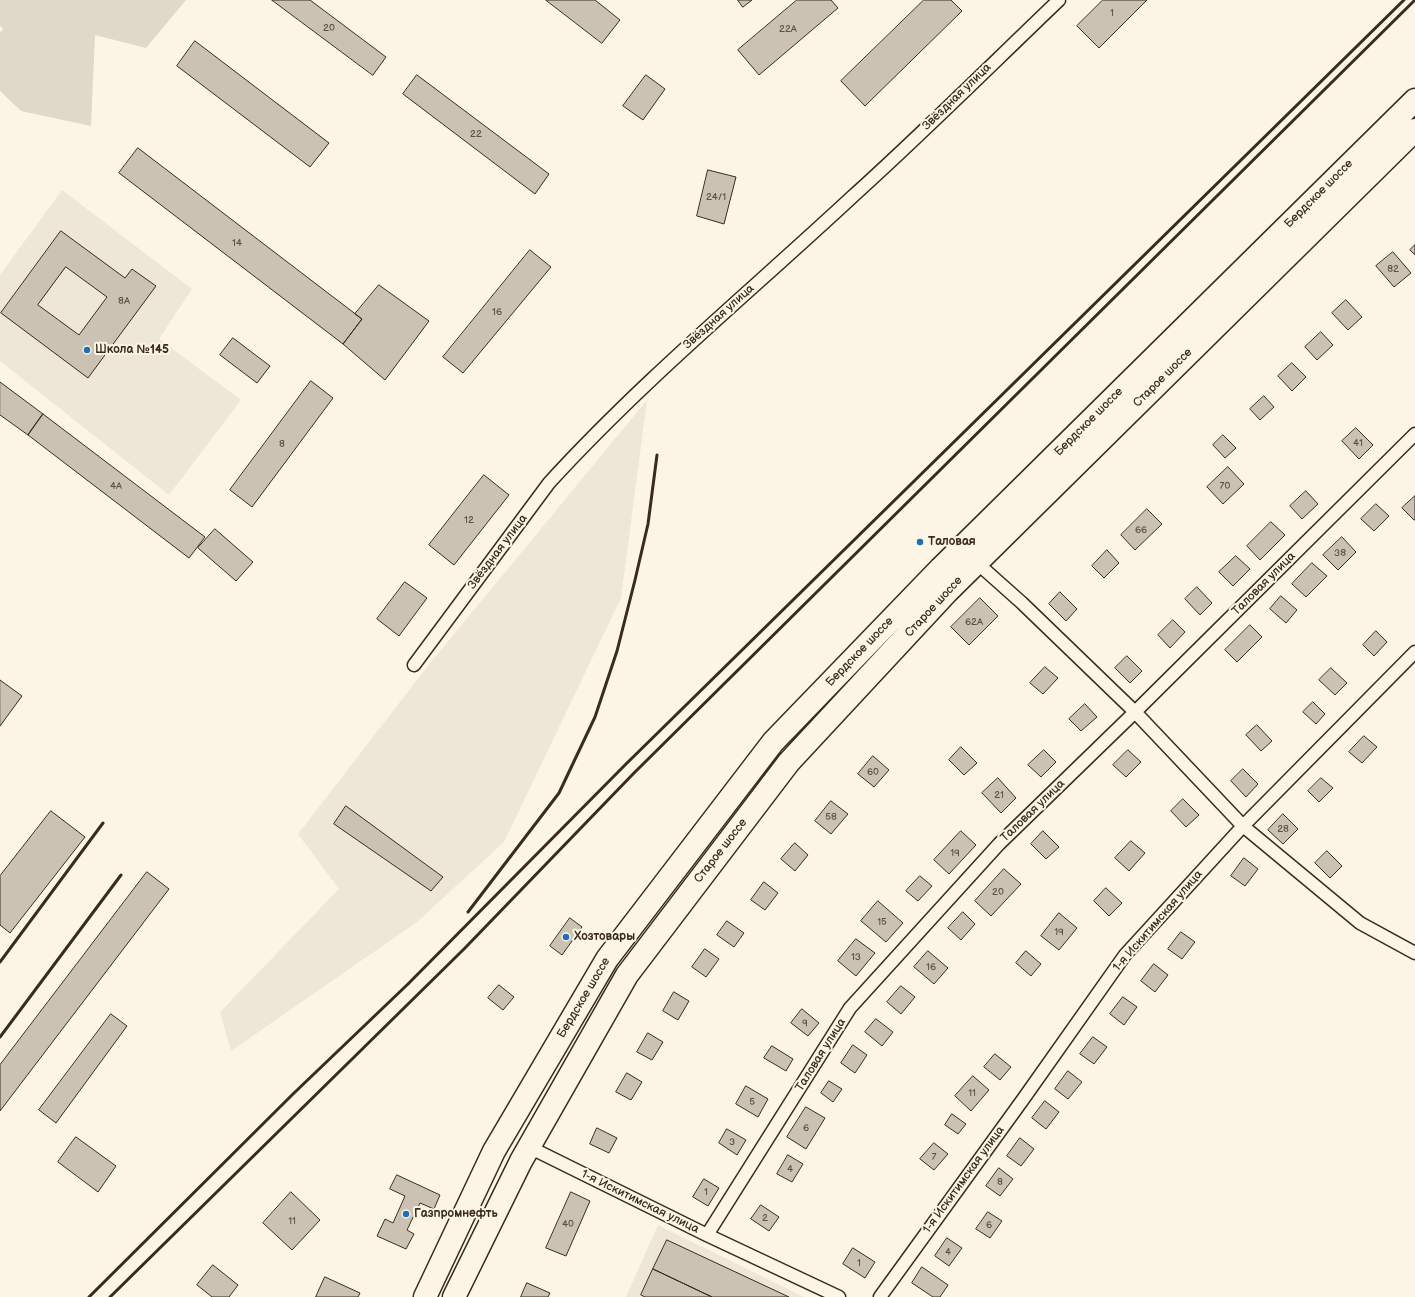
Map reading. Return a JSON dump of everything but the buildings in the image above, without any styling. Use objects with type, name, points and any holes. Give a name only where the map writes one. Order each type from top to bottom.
[{"type":"highway","name":"Бердское шоссе","points":[[425,1297],[494,1151],[607,959],[773,742],[941,568],[1415,100]]},
{"type":"highway","name":"Старое шоссе","points":[[529,1147],[631,968],[789,762],[976,562],[1415,130]]},
{"type":"highway","points":[[454,1297],[529,1147]]},
{"type":"street","name":"Звёздная улица","points":[[414,665],[549,483],[569,462],[664,366],[853,197],[1060,0]]},
{"type":"street","name":"Таловая улица","points":[[706,1235],[850,1008],[999,844],[1135,712],[1415,434]]},
{"type":"street","points":[[976,562],[1022,603],[1135,712],[1243,826],[1360,923],[1415,953]]},
{"type":"street","name":"1-я Искитимская улица","points":[[880,1297],[1125,955],[1243,826],[1415,652]]},
{"type":"street","name":"1-я Искитимская улица","points":[[529,1147],[706,1235],[839,1297]]},
{"type":"shaded area","points":[[0,0],[186,0],[146,48],[95,35],[91,126],[21,111],[0,91],[0,32],[3,30],[0,25]]},
{"type":"shaded area","name":"Школа №145","points":[[62,190],[192,289],[159,339],[241,400],[169,495],[0,361],[0,275]]},
{"type":"shaded area","points":[[647,400],[621,598],[504,842],[417,922],[231,1051],[220,1012],[339,889],[298,834],[427,667]]},
{"type":"shaded area","points":[[658,1225],[804,1297],[626,1297]]},
{"type":"railway","points":[[89,1297],[293,1094],[408,984],[626,764],[1404,0]]},
{"type":"railway","points":[[110,1297],[464,949],[634,773],[1415,0]]},
{"type":"railway","points":[[468,912],[559,793],[595,717],[617,651],[635,580],[648,524],[657,455]]},
{"type":"railway","points":[[0,962],[103,823]]},
{"type":"railway","points":[[0,1037],[121,875]]},
{"type":"place","name":"Школа №145","points":[[87,350]]},
{"type":"place","name":"Таловая","points":[[920,542]]},
{"type":"place","name":"Хозтовары","points":[[566,937]]},
{"type":"place","name":"Газпромнефть","points":[[406,1214]]}]
